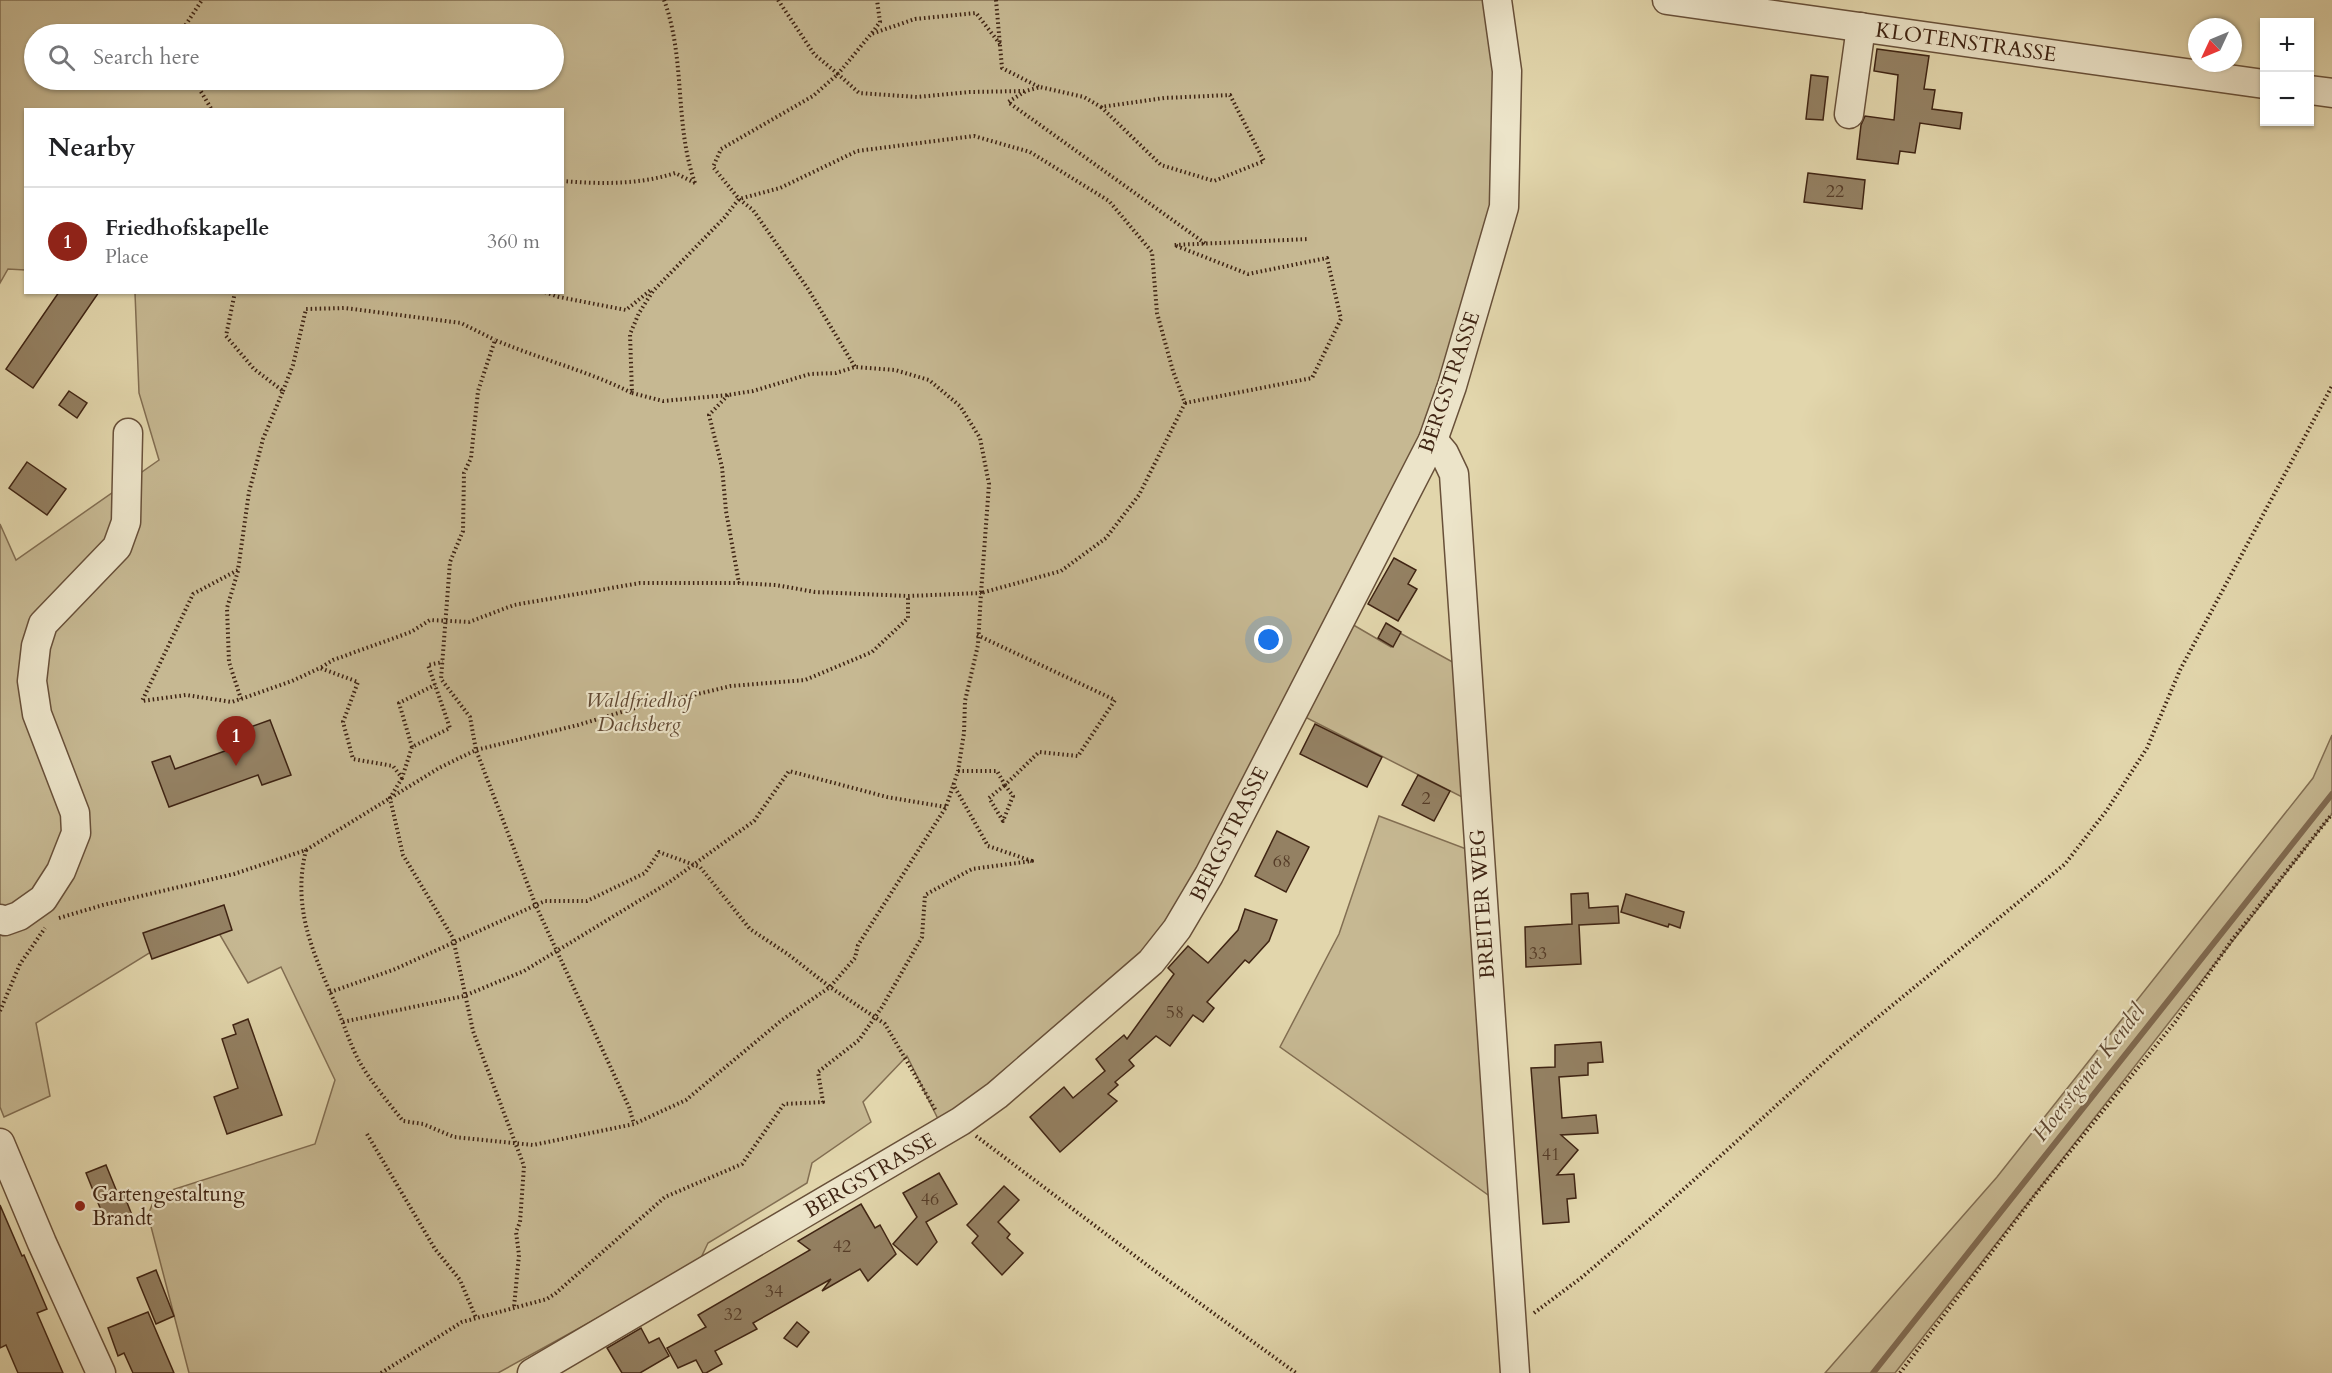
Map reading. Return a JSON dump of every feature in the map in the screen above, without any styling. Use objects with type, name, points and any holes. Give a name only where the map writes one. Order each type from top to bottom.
[{"type":"street","name":"BERGSTRASSE","points":[[532,1373],[961,1121],[997,1095],[1150,962],[1177,929],[1209,875],[1433,440],[1452,386],[1504,207],[1507,71],[1497,0]]},
{"type":"street","name":"KLOTENSTRASSE","points":[[1667,0],[2260,83]]},
{"type":"street","points":[[1849,114],[1861,27]]},
{"type":"street","points":[[2314,91],[2332,93]]},
{"type":"street","points":[[0,919],[4,921],[19,915],[43,899],[62,872],[76,833],[75,813],[37,714],[32,681],[36,646],[43,624],[117,547],[126,522],[128,433]]},
{"type":"street","name":"BREITER WEG","points":[[1433,440],[1444,453],[1454,474],[1515,1373]]},
{"type":"street","points":[[0,1143],[101,1373]]},
{"type":"path","points":[[186,24],[202,0]]},
{"type":"path","points":[[564,181],[588,183],[651,181],[675,173],[695,183],[686,159],[678,60],[670,17],[663,0]]},
{"type":"path","points":[[778,0],[814,54],[859,93],[917,97],[970,92],[1026,91],[1040,87]]},
{"type":"path","points":[[855,368],[808,289],[753,210],[739,199],[713,167],[721,149],[813,96],[838,74],[880,22],[877,0]]},
{"type":"path","points":[[996,0],[1002,68],[1040,87],[1084,97],[1101,107],[1161,165],[1214,181],[1263,161],[1230,95],[1164,98],[1101,107]]},
{"type":"path","points":[[871,34],[915,19],[976,13],[1000,44]]},
{"type":"path","points":[[200,90],[211,108]]},
{"type":"path","points":[[1026,91],[1008,102],[1206,244]]},
{"type":"path","points":[[238,570],[193,594],[142,701],[186,695],[232,702],[291,681],[333,660],[411,632],[430,620],[469,622],[513,605],[640,583],[739,583],[776,585],[815,592],[908,596],[981,593],[1061,571],[1106,538],[1139,495],[1185,403],[1173,371],[1157,313],[1152,252],[1109,201],[1030,152],[974,136],[857,151],[780,188],[739,199],[724,218],[652,291],[639,313],[630,334],[632,393]]},
{"type":"path","points":[[1185,403],[1312,378],[1341,320],[1327,258],[1248,274],[1174,245],[1309,239]]},
{"type":"path","points":[[550,294],[626,310],[663,281],[652,291]]},
{"type":"path","points":[[235,294],[226,336],[254,369],[283,392]]},
{"type":"path","points":[[241,699],[229,662],[227,608],[238,570],[249,492],[263,439],[293,365],[306,309],[345,308],[461,323],[495,340],[596,377],[632,393],[663,401],[753,391],[810,374],[836,373],[855,368],[895,370],[928,380],[960,406],[980,438],[989,484],[981,593],[972,675],[965,701],[964,733],[958,771],[946,807],[858,945],[855,958],[830,987],[782,1020],[686,1100],[634,1124],[533,1145],[454,1137],[423,1124],[403,1121],[360,1063],[317,964],[307,935],[302,901],[303,864],[306,850]]},
{"type":"path","points":[[495,340],[478,391],[471,458],[464,473],[463,531],[450,562],[441,678],[470,717],[476,750],[536,906],[629,1107],[634,1124]]},
{"type":"path","points":[[1512,1329],[1581,1278],[1654,1216],[1839,1049],[2064,864],[2107,810],[2147,748],[2180,670],[2332,386]]},
{"type":"path","points":[[728,394],[709,415],[722,467],[726,511],[739,583]]},
{"type":"path","points":[[0,1011],[20,964],[51,920],[103,905],[234,874],[306,850],[439,768],[476,750],[578,725],[642,706],[731,686],[805,680],[872,652],[908,618],[908,596]]},
{"type":"path","points":[[958,771],[997,771],[1005,785],[1012,796],[1004,821],[989,798],[1005,785],[1039,752],[1078,756],[1116,700],[977,635]]},
{"type":"path","points":[[412,747],[450,728],[428,665],[443,662]]},
{"type":"path","points":[[320,668],[358,682],[343,722],[353,759],[393,766],[402,778]]},
{"type":"path","points":[[435,685],[399,702],[412,747],[402,778],[390,798],[403,855],[453,938],[472,1031],[524,1166],[520,1222],[516,1232],[519,1255],[514,1308]]},
{"type":"path","points":[[343,1022],[464,996],[524,971],[668,883],[754,821],[789,771],[887,797],[946,807]]},
{"type":"path","points":[[381,1373],[462,1322],[547,1299],[665,1197],[742,1164],[784,1104],[823,1102],[818,1072],[859,1040],[876,1016],[922,937],[925,895],[972,869],[1032,861],[988,846],[953,783]]},
{"type":"path","points":[[1900,1373],[2059,1164],[2175,1022],[2232,940],[2332,814]]},
{"type":"path","points":[[330,992],[393,970],[545,901],[587,901],[645,873],[659,852],[700,867],[750,929],[885,1024],[930,1102]]},
{"type":"path","points":[[961,1121],[970,1132],[1296,1373]]},
{"type":"path","points":[[367,1134],[435,1248],[460,1280],[476,1318]]},
{"type":"green space","name":"Waldfriedhof Dachsberg","points":[[0,0],[1491,0],[1501,99],[1495,212],[1427,435],[1172,925],[941,1125],[907,1056],[863,1102],[871,1122],[812,1163],[807,1183],[708,1243],[699,1262],[498,1373],[189,1373],[148,1215],[156,1195],[315,1144],[335,1080],[281,967],[248,983],[209,916],[36,1023],[50,1096],[4,1117],[0,1107],[0,524],[16,560],[159,460],[139,393],[135,294],[564,294],[564,108],[24,108],[24,270],[8,269],[0,283]]},
{"type":"green space","points":[[1350,623],[1391,647],[1400,633],[1458,665],[1466,799],[1303,716]]},
{"type":"green space","points":[[2332,735],[2332,814],[1895,1373],[1825,1373],[1997,1177],[2313,778]]},
{"type":"green space","points":[[1379,816],[1469,850],[1491,1197],[1280,1047],[1339,934]]},
{"type":"building","points":[[1877,49],[1929,56],[1924,89],[1935,90],[1932,109],[1962,113],[1960,129],[1920,123],[1915,153],[1900,151],[1898,164],[1857,159],[1861,125],[1865,116],[1894,120],[1898,75],[1874,71]]},
{"type":"building","points":[[1811,75],[1828,77],[1823,120],[1806,119]]},
{"type":"building","points":[[1808,173],[1865,180],[1862,209],[1804,202]]},
{"type":"building","points":[[58,294],[98,294],[33,388],[6,369]]},
{"type":"building","points":[[69,391],[87,403],[77,418],[59,405]]},
{"type":"building","points":[[27,462],[66,489],[47,515],[9,488]]},
{"type":"building","points":[[1394,558],[1416,570],[1408,584],[1417,589],[1398,621],[1368,604]]},
{"type":"building","points":[[1386,623],[1401,632],[1393,647],[1378,638]]},
{"type":"building","points":[[270,720],[291,775],[262,785],[258,775],[169,807],[152,762],[170,756],[175,769],[236,747],[231,734]]},
{"type":"building","points":[[1315,724],[1382,757],[1367,787],[1300,754]]},
{"type":"building","points":[[1418,775],[1450,791],[1434,821],[1402,805]]},
{"type":"building","points":[[1277,831],[1309,847],[1286,892],[1255,876]]},
{"type":"building","points":[[1588,893],[1589,908],[1618,906],[1619,923],[1579,925],[1581,964],[1526,967],[1525,927],[1572,924],[1571,894]]},
{"type":"building","points":[[1626,894],[1684,912],[1680,928],[1669,924],[1668,927],[1621,912]]},
{"type":"building","points":[[224,905],[232,930],[152,959],[143,933]]},
{"type":"building","points":[[1245,909],[1277,920],[1269,941],[1249,963],[1245,960],[1207,1002],[1214,1008],[1203,1022],[1193,1015],[1170,1046],[1156,1036],[1129,1060],[1134,1066],[1115,1082],[1118,1085],[1108,1094],[1117,1101],[1060,1152],[1030,1117],[1064,1087],[1073,1098],[1105,1071],[1096,1059],[1124,1035],[1127,1039],[1174,974],[1168,968],[1188,946],[1208,963],[1238,930]]},
{"type":"building","points":[[248,1019],[282,1115],[227,1134],[214,1097],[238,1088],[222,1039],[236,1034],[233,1025]]},
{"type":"building","points":[[1601,1042],[1603,1062],[1588,1063],[1588,1075],[1559,1077],[1562,1118],[1596,1115],[1598,1133],[1561,1135],[1578,1150],[1557,1175],[1574,1174],[1576,1198],[1567,1199],[1569,1222],[1543,1224],[1531,1068],[1555,1067],[1555,1045]]},
{"type":"building","points":[[106,1165],[117,1192],[122,1190],[132,1215],[107,1225],[86,1173]]},
{"type":"building","points":[[939,1173],[957,1204],[926,1222],[937,1242],[917,1265],[893,1244],[917,1217],[903,1193]]},
{"type":"building","points":[[1004,1186],[1019,1200],[998,1222],[1010,1234],[1007,1238],[1023,1253],[1002,1275],[972,1243],[978,1236],[967,1225]]},
{"type":"building","points":[[861,1204],[875,1228],[880,1225],[896,1254],[868,1281],[860,1269],[822,1291],[831,1279],[753,1323],[757,1329],[715,1351],[722,1364],[706,1373],[703,1373],[696,1360],[678,1368],[667,1348],[706,1327],[698,1315],[810,1250],[798,1241]]},
{"type":"building","points":[[0,1205],[47,1309],[37,1313],[63,1373],[18,1373],[6,1345],[0,1348]]},
{"type":"building","points":[[156,1270],[174,1316],[156,1324],[137,1278]]},
{"type":"building","points":[[148,1312],[174,1373],[133,1373],[124,1353],[118,1356],[108,1328]]},
{"type":"building","points":[[797,1322],[809,1332],[797,1347],[784,1338]]},
{"type":"building","points":[[641,1328],[649,1343],[659,1338],[669,1356],[640,1373],[622,1373],[607,1348]]},
{"type":"waterway","name":"Hoerstgener Kendel","points":[[1873,1373],[2332,794]]},
{"type":"place","name":"Friedhofskapelle","points":[[236,766]]},
{"type":"place","name":"Gartengestaltung Brandt","points":[[80,1206]]}]
